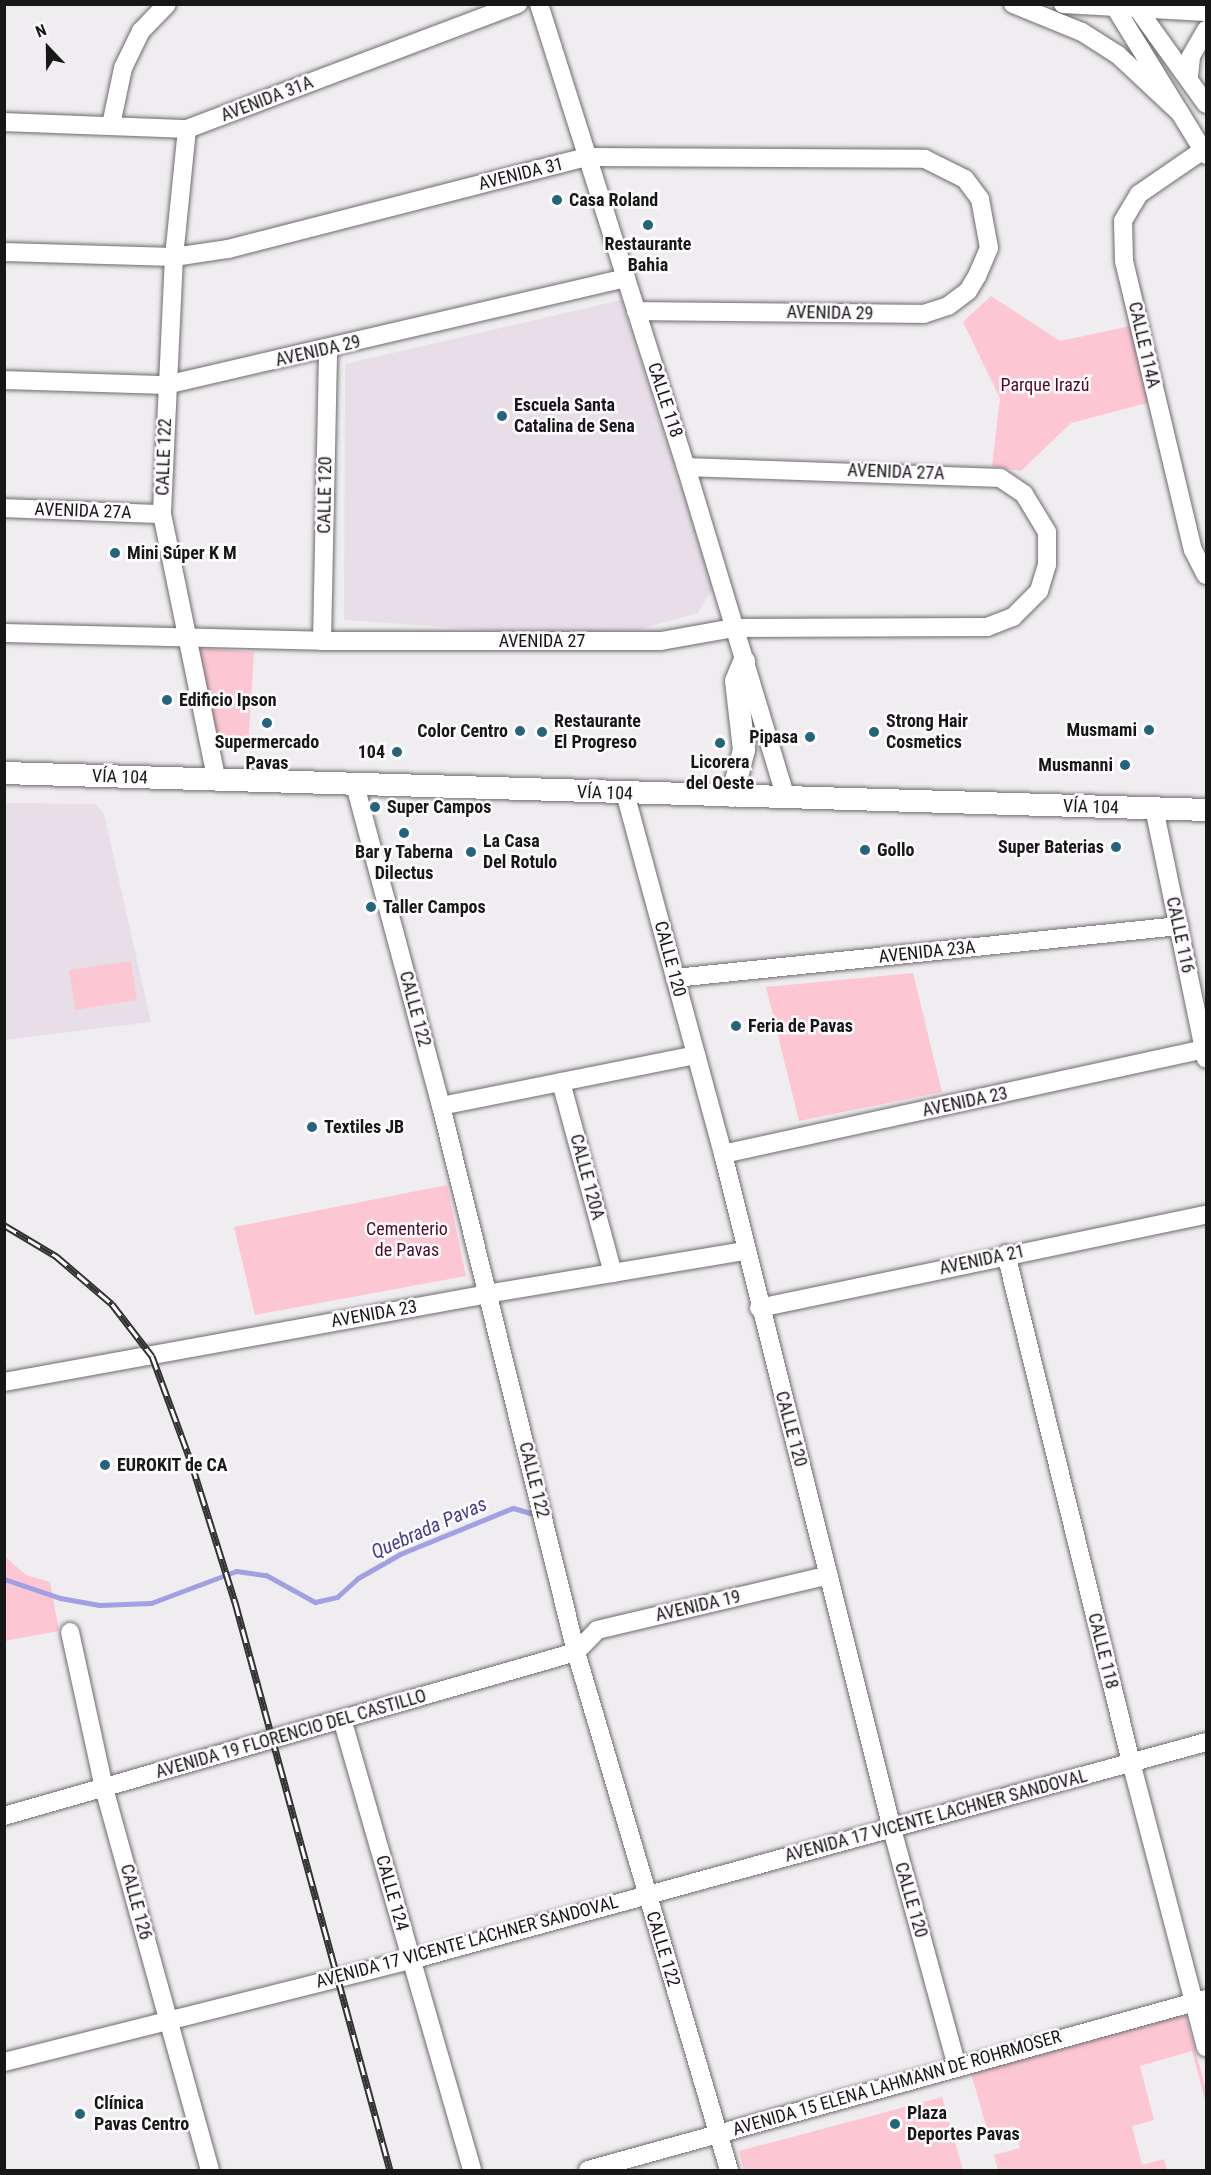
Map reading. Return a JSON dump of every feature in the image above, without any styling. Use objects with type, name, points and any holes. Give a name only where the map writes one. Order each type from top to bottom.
[{"type":"main road","points":[[732,796],[744,750],[736,681],[744,662]]},
{"type":"main road","name":"VÍA 104","points":[[4,773],[1206,810]]},
{"type":"street","points":[[111,125],[128,58],[141,31],[167,4]]},
{"type":"street","name":"AVENIDA 31A","points":[[4,122],[187,129],[518,4]]},
{"type":"street","name":"CALLE 118","points":[[539,4],[686,466],[786,798]]},
{"type":"street","points":[[1013,4],[1082,32],[1118,55],[1181,114]]},
{"type":"street","points":[[1063,4],[1137,6],[1206,12]]},
{"type":"street","points":[[1114,6],[1205,151]]},
{"type":"street","points":[[1137,6],[1189,76],[1206,104]]},
{"type":"street","points":[[1189,76],[1191,56],[1206,30]]},
{"type":"street","name":"CALLE 122","points":[[187,129],[174,256],[166,385],[162,514],[218,781]]},
{"type":"street","name":"CALLE 114A","points":[[1205,151],[1139,194],[1123,221],[1124,261],[1193,550],[1206,575]]},
{"type":"street","name":"AVENIDA 31","points":[[4,252],[174,256],[228,249],[587,157],[925,159],[965,179],[980,199],[989,248]]},
{"type":"street","name":"AVENIDA 29","points":[[636,311],[924,314],[948,306],[968,291],[989,248]]},
{"type":"street","name":"AVENIDA 29","points":[[4,380],[166,385],[626,278]]},
{"type":"street","name":"CALLE 120","points":[[322,641],[328,349]]},
{"type":"street","name":"AVENIDA 27A","points":[[686,466],[977,474],[1000,478],[1024,494],[1036,511],[1047,532],[1047,565]]},
{"type":"street","name":"AVENIDA 27A","points":[[4,508],[162,514]]},
{"type":"street","name":"AVENIDA 27","points":[[4,633],[322,641],[661,641],[733,628],[987,627],[1013,617],[1039,591],[1047,565]]},
{"type":"street","name":"CALLE 122","points":[[355,785],[441,1106],[576,1652],[729,2170]]},
{"type":"street","name":"CALLE 120","points":[[625,793],[723,1154],[759,1308],[892,1829],[957,2066]]},
{"type":"street","name":"CALLE 116","points":[[1154,808],[1206,1054]]},
{"type":"street","name":"AVENIDA 23A","points":[[675,978],[1179,926]]},
{"type":"street","name":"AVENIDA 23","points":[[723,1154],[1206,1054]]},
{"type":"street","points":[[441,1106],[696,1055]]},
{"type":"street","name":"CALLE 120A","points":[[561,1082],[613,1273]]},
{"type":"street","name":"AVENIDA 21","points":[[759,1308],[1006,1254],[1206,1215]]},
{"type":"street","name":"AVENIDA 23","points":[[4,1382],[487,1293],[745,1251]]},
{"type":"street","name":"CALLE 118","points":[[1006,1254],[1131,1762],[1200,2001],[1206,2047]]},
{"type":"street","name":"AVENIDA 19","points":[[576,1652],[597,1630],[829,1575]]},
{"type":"street","name":"CALLE 126","points":[[70,1632],[105,1788],[210,2170]]},
{"type":"street","name":"AVENIDA 19 FLORENCIO DEL CASTILLO","points":[[4,1816],[576,1652]]},
{"type":"street","name":"CALLE 124","points":[[342,1719],[472,2170]]},
{"type":"street","name":"AVENIDA 17 VICENTE LACHNER SANDOVAL","points":[[4,2062],[167,2018],[411,1960],[1206,1742]]},
{"type":"street","name":"AVENIDA 15 ELENA LAHMANN DE ROHRMOSER","points":[[588,2170],[957,2066],[1200,2001]]},
{"type":"shaded area","name":"Escuela Santa Catalina de Sena","points":[[621,300],[713,588],[698,613],[637,630],[520,632],[344,620],[345,364]]},
{"type":"shaded area","points":[[4,803],[96,804],[104,814],[151,1022],[5,1040]]},
{"type":"green space","name":"Parque Irazú","points":[[991,296],[1060,341],[1131,326],[1151,402],[1071,423],[1021,471],[992,466],[1000,398],[963,322]]},
{"type":"green space","points":[[197,648],[254,652],[248,747],[217,747]]},
{"type":"green space","points":[[131,961],[137,1000],[75,1010],[69,970]]},
{"type":"green space","points":[[913,973],[942,1092],[799,1121],[766,987]]},
{"type":"green space","name":"Cementerio de Pavas","points":[[447,1185],[466,1276],[255,1315],[234,1227]]},
{"type":"green space","points":[[5,1557],[26,1575],[50,1582],[59,1631],[5,1641]]},
{"type":"green space","points":[[1185,2014],[1206,2089],[1206,2104],[1192,2051],[1140,2066],[1154,2120],[1132,2126],[1142,2165],[1164,2159],[1167,2170],[998,2170],[994,2155],[1020,2148],[1014,2126],[988,2133],[971,2073]]},
{"type":"green space","name":"Plaza Deportes Pavas","points":[[942,2097],[963,2170],[744,2170],[739,2151]]},
{"type":"waterway","name":"Quebrada Pavas","points":[[4,1579],[60,1598],[99,1605],[151,1603],[236,1571],[266,1575],[315,1602],[337,1597],[358,1578],[400,1554],[513,1508],[531,1513]]},
{"type":"railway","points":[[4,1225],[56,1256],[112,1304],[152,1356],[192,1465],[235,1602],[390,2170]]},
{"type":"place","name":"Casa Roland","points":[[557,200]]},
{"type":"place","name":"Restaurante Bahia","points":[[648,225]]},
{"type":"place","name":"Escuela Santa Catalina de Sena","points":[[502,416]]},
{"type":"place","name":"Mini Súper K M","points":[[115,553]]},
{"type":"place","name":"Edificio Ipson","points":[[167,700]]},
{"type":"place","name":"Supermercado Pavas","points":[[267,723]]},
{"type":"place","name":"Musmami","points":[[1149,730]]},
{"type":"place","name":"Color Centro","points":[[520,731]]},
{"type":"place","name":"Restaurante El Progreso","points":[[542,732]]},
{"type":"place","name":"Strong Hair Cosmetics","points":[[874,732]]},
{"type":"place","name":"Pipasa","points":[[810,737]]},
{"type":"place","name":"Licorera del Oeste","points":[[720,743]]},
{"type":"place","name":"104","points":[[397,752]]},
{"type":"place","name":"Musmanni","points":[[1125,765]]},
{"type":"place","name":"Super Campos","points":[[375,807]]},
{"type":"place","name":"Bar y Taberna Dilectus","points":[[404,833]]},
{"type":"place","name":"Super Baterias","points":[[1116,847]]},
{"type":"place","name":"Gollo","points":[[865,850]]},
{"type":"place","name":"La Casa Del Rotulo","points":[[471,852]]},
{"type":"place","name":"Taller Campos","points":[[371,907]]},
{"type":"place","name":"Feria de Pavas","points":[[736,1026]]},
{"type":"place","name":"Textiles JB","points":[[312,1127]]},
{"type":"place","name":"EUROKIT de CA","points":[[105,1465]]},
{"type":"place","name":"Clínica Pavas Centro","points":[[80,2114]]},
{"type":"place","name":"Plaza Deportes Pavas","points":[[895,2124]]}]
